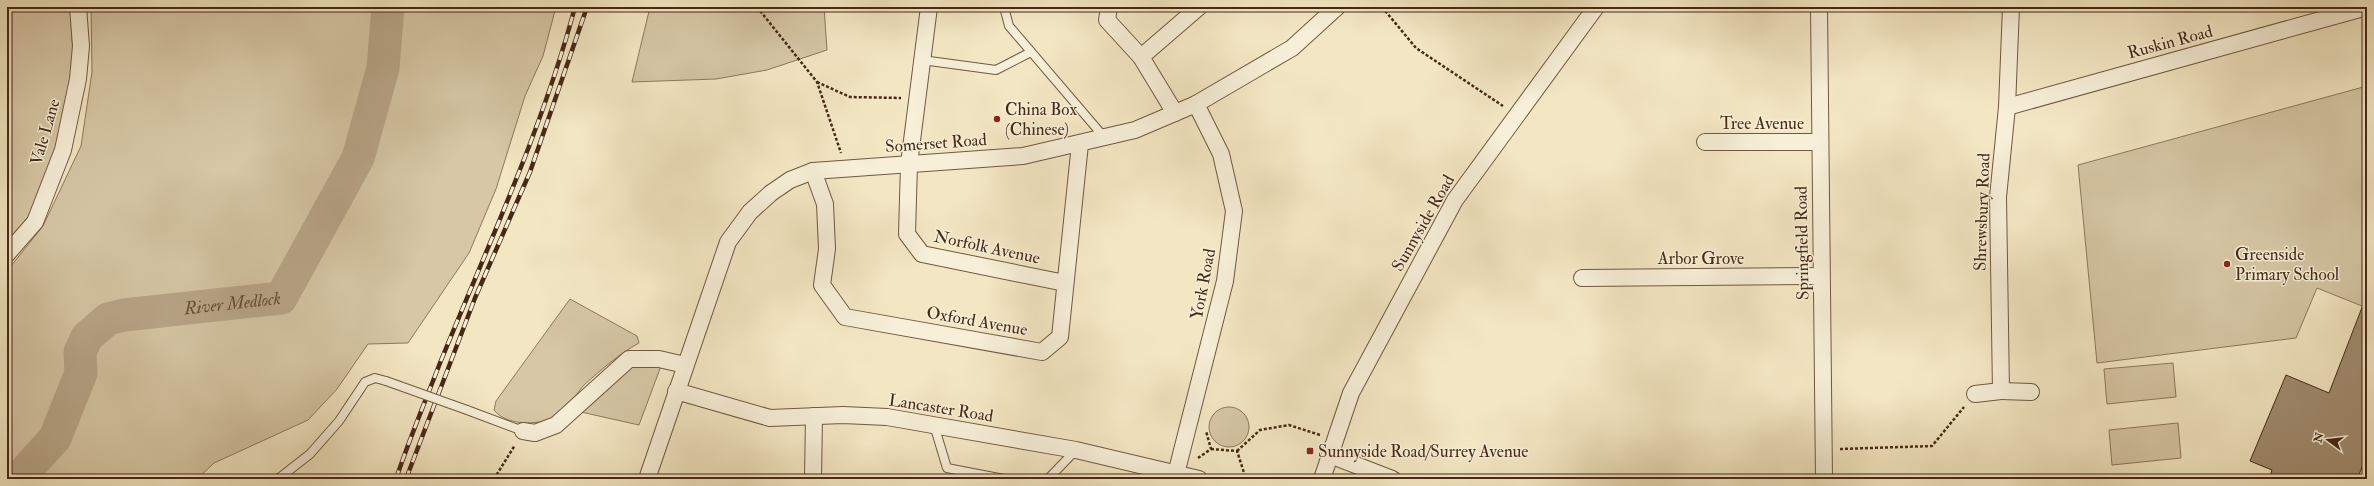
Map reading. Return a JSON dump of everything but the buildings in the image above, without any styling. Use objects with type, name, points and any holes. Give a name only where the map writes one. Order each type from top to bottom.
[{"type":"street","name":"Vale Lane","points":[[7,254],[35,222],[63,150],[78,79],[81,46],[78,7]]},
{"type":"street","name":"Norfolk Avenue","points":[[929,7],[909,164],[908,234],[922,254],[1065,283]]},
{"type":"street","points":[[1109,7],[1107,20],[1141,57],[1175,113]]},
{"type":"street","points":[[1141,57],[1199,7]]},
{"type":"street","name":"Somerset Road","points":[[647,479],[685,364],[728,242],[750,212],[771,193],[790,180],[813,171],[846,167],[1022,156],[1080,144],[1135,130],[1196,104],[1292,48],[1337,7]]},
{"type":"street","name":"Sunnyside Road","points":[[1322,479],[1351,393],[1455,200],[1596,7]]},
{"type":"street","name":"Springfield Road","points":[[1819,7],[1824,479]]},
{"type":"street","name":"Shrewsbury Road","points":[[2001,391],[1998,197],[2007,107],[2011,7]]},
{"type":"street","name":"Ruskin Road","points":[[2007,107],[2367,7]]},
{"type":"street","name":"York Road","points":[[1176,474],[1225,281],[1234,211],[1221,154],[1196,104]]},
{"type":"street","name":"Tree Avenue","points":[[1705,142],[1820,142]]},
{"type":"street","name":"Oxford Avenue","points":[[813,171],[825,204],[827,248],[822,285],[845,317],[1042,352],[1060,337],[1080,144]]},
{"type":"street","name":"Arbor Grove","points":[[1582,278],[1821,276]]},
{"type":"street","points":[[524,431],[535,433],[556,425],[629,359],[659,359],[685,364]]},
{"type":"street","name":"Lancaster Road","points":[[676,391],[770,418],[814,416],[886,417],[1076,450],[1196,479]]},
{"type":"street","points":[[1975,394],[2001,391],[2032,392]]},
{"type":"street","points":[[813,479],[814,416]]},
{"type":"street","points":[[1330,456],[1392,479]]},
{"type":"lane","points":[[1004,7],[1009,26],[1104,138]]},
{"type":"lane","points":[[922,60],[996,70],[1031,52]]},
{"type":"lane","points":[[278,479],[315,448],[339,421],[365,382],[375,378],[524,431]]},
{"type":"lane","points":[[934,425],[947,468],[1004,479]]},
{"type":"lane","points":[[1048,479],[1076,450]]},
{"type":"path","points":[[757,7],[817,82],[846,167]]},
{"type":"path","points":[[1382,7],[1416,48],[1517,115]]},
{"type":"path","points":[[817,82],[850,97],[918,98]]},
{"type":"path","points":[[1823,450],[1932,446],[1975,394]]},
{"type":"path","points":[[1237,452],[1260,430],[1289,425],[1335,440]]},
{"type":"path","points":[[494,479],[524,431]]},
{"type":"path","points":[[1211,449],[1237,452]]},
{"type":"path","points":[[1237,452],[1246,479]]},
{"type":"shaded area","points":[[7,7],[71,7],[73,60],[66,111],[52,164],[28,219],[7,244]]},
{"type":"shaded area","points":[[91,7],[556,7],[543,56],[525,96],[496,189],[469,253],[408,343],[368,344],[337,389],[308,420],[214,463],[197,479],[7,479],[7,271],[43,226],[81,146],[92,72]]},
{"type":"shaded area","points":[[650,7],[824,7],[827,50],[767,70],[716,79],[632,82]]},
{"type":"shaded area","name":"Greenside Primary School","points":[[2367,86],[2367,308],[2317,288],[2296,338],[2097,363],[2078,165]]},
{"type":"shaded area","points":[[570,299],[637,336],[639,343],[604,367],[585,384],[558,416],[539,422],[522,423],[506,419],[499,415],[494,410],[496,401]]},
{"type":"shaded area","points":[[653,362],[661,366],[639,425],[581,412],[629,367]]},
{"type":"shaded area","points":[[2173,363],[2176,397],[2107,404],[2104,369]]},
{"type":"shaded area","points":[[1233,407],[1240,410],[1246,416],[1249,427],[1248,435],[1240,444],[1233,447],[1225,447],[1218,444],[1210,435],[1209,423],[1212,416],[1221,408]]},
{"type":"shaded area","points":[[2178,423],[2181,458],[2112,465],[2109,430]]},
{"type":"waterway","name":"River Medlock","points":[[18,479],[55,438],[81,373],[80,352],[87,337],[108,319],[124,315],[281,298],[358,158],[383,68],[388,7]]},
{"type":"railway","points":[[396,479],[440,363],[530,143],[562,53],[575,7]]},
{"type":"railway","points":[[406,479],[475,298],[530,172],[587,7]]},
{"type":"place","name":"China Box (Chinese)","points":[[997,119]]},
{"type":"place","name":"Greenside Primary School","points":[[2227,264]]},
{"type":"place","name":"Sunnyside Road/Surrey Avenue","points":[[1310,451]]}]
